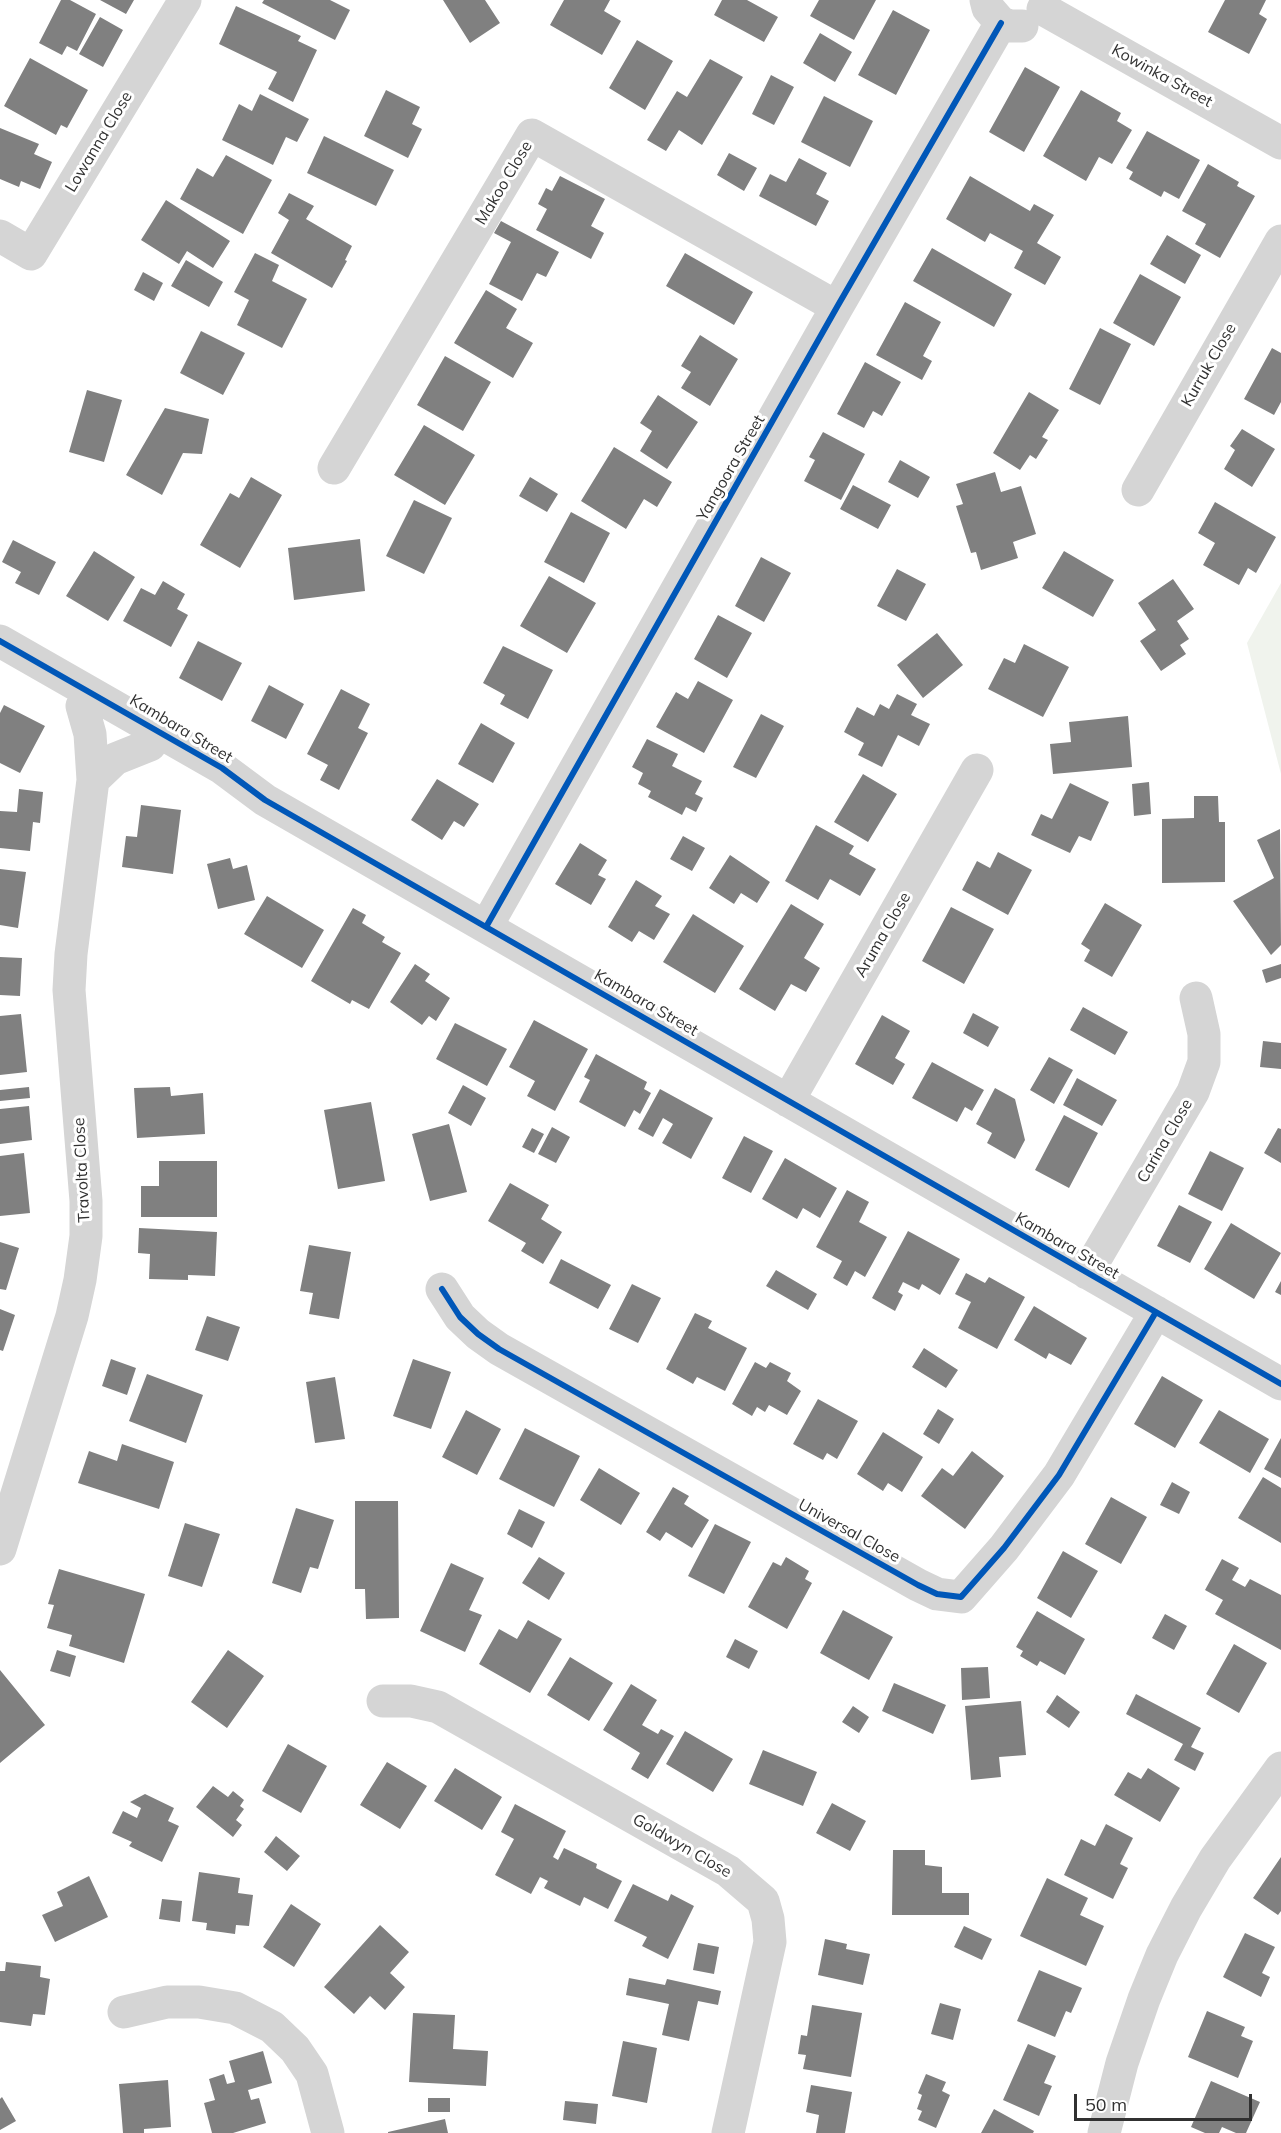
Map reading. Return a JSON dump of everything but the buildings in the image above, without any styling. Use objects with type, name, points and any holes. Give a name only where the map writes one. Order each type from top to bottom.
[{"type":"street","name":"Lowanna Close","points":[[0,236],[31,254],[185,0]]},
{"type":"street","points":[[994,11],[1010,26],[1021,26],[1038,17],[1045,5]]},
{"type":"street","name":"Kowinka Street","points":[[1045,5],[1281,143]]},
{"type":"street","name":"Yangoora Street","points":[[486,927],[837,307],[994,11]]},
{"type":"street","name":"Makoo Close","points":[[334,468],[532,135],[837,307]]},
{"type":"street","name":"Kurruk Close","points":[[1138,490],[1281,241]]},
{"type":"street","name":"Kambara Street","points":[[0,641],[222,768],[265,800],[1281,1384]]},
{"type":"street","name":"Kambara Street","points":[[0,658],[213,781],[265,800]]},
{"type":"street","name":"Travolta Close","points":[[0,1549],[72,1316],[83,1258],[86,1201],[69,990],[71,954],[93,780],[90,734],[82,706]]},
{"type":"street","points":[[93,780],[115,759],[150,744]]},
{"type":"street","name":"Aruma Close","points":[[788,1101],[977,770]]},
{"type":"street","name":"Carina Close","points":[[1087,1273],[1193,1092],[1204,1062],[1204,1034],[1196,998]]},
{"type":"street","name":"Universal Close","points":[[442,1289],[460,1317],[478,1334],[499,1348],[918,1585],[937,1594],[961,1597],[1019,1530],[1059,1475],[1156,1312]]},
{"type":"street","name":"Goldwyn Close","points":[[383,1701],[411,1701],[438,1707],[728,1871],[763,1901],[768,1919],[770,1942],[729,2133]]},
{"type":"street","points":[[1104,2133],[1122,2063],[1143,1999],[1162,1955],[1215,1859],[1281,1768]]},
{"type":"street","points":[[124,2012],[167,2002],[200,2002],[235,2008],[272,2027],[295,2049],[312,2074],[328,2133]]},
{"type":"shaded area","points":[[1281,583],[1281,774],[1247,643]]},
{"type":"cycle path","points":[[486,927],[837,307],[1001,23]]},
{"type":"cycle path","points":[[0,641],[222,768],[265,800],[1281,1384]]},
{"type":"cycle path","points":[[442,1289],[460,1317],[499,1349],[918,1585],[937,1594],[961,1597],[1004,1548],[1059,1475],[1156,1312]]}]
